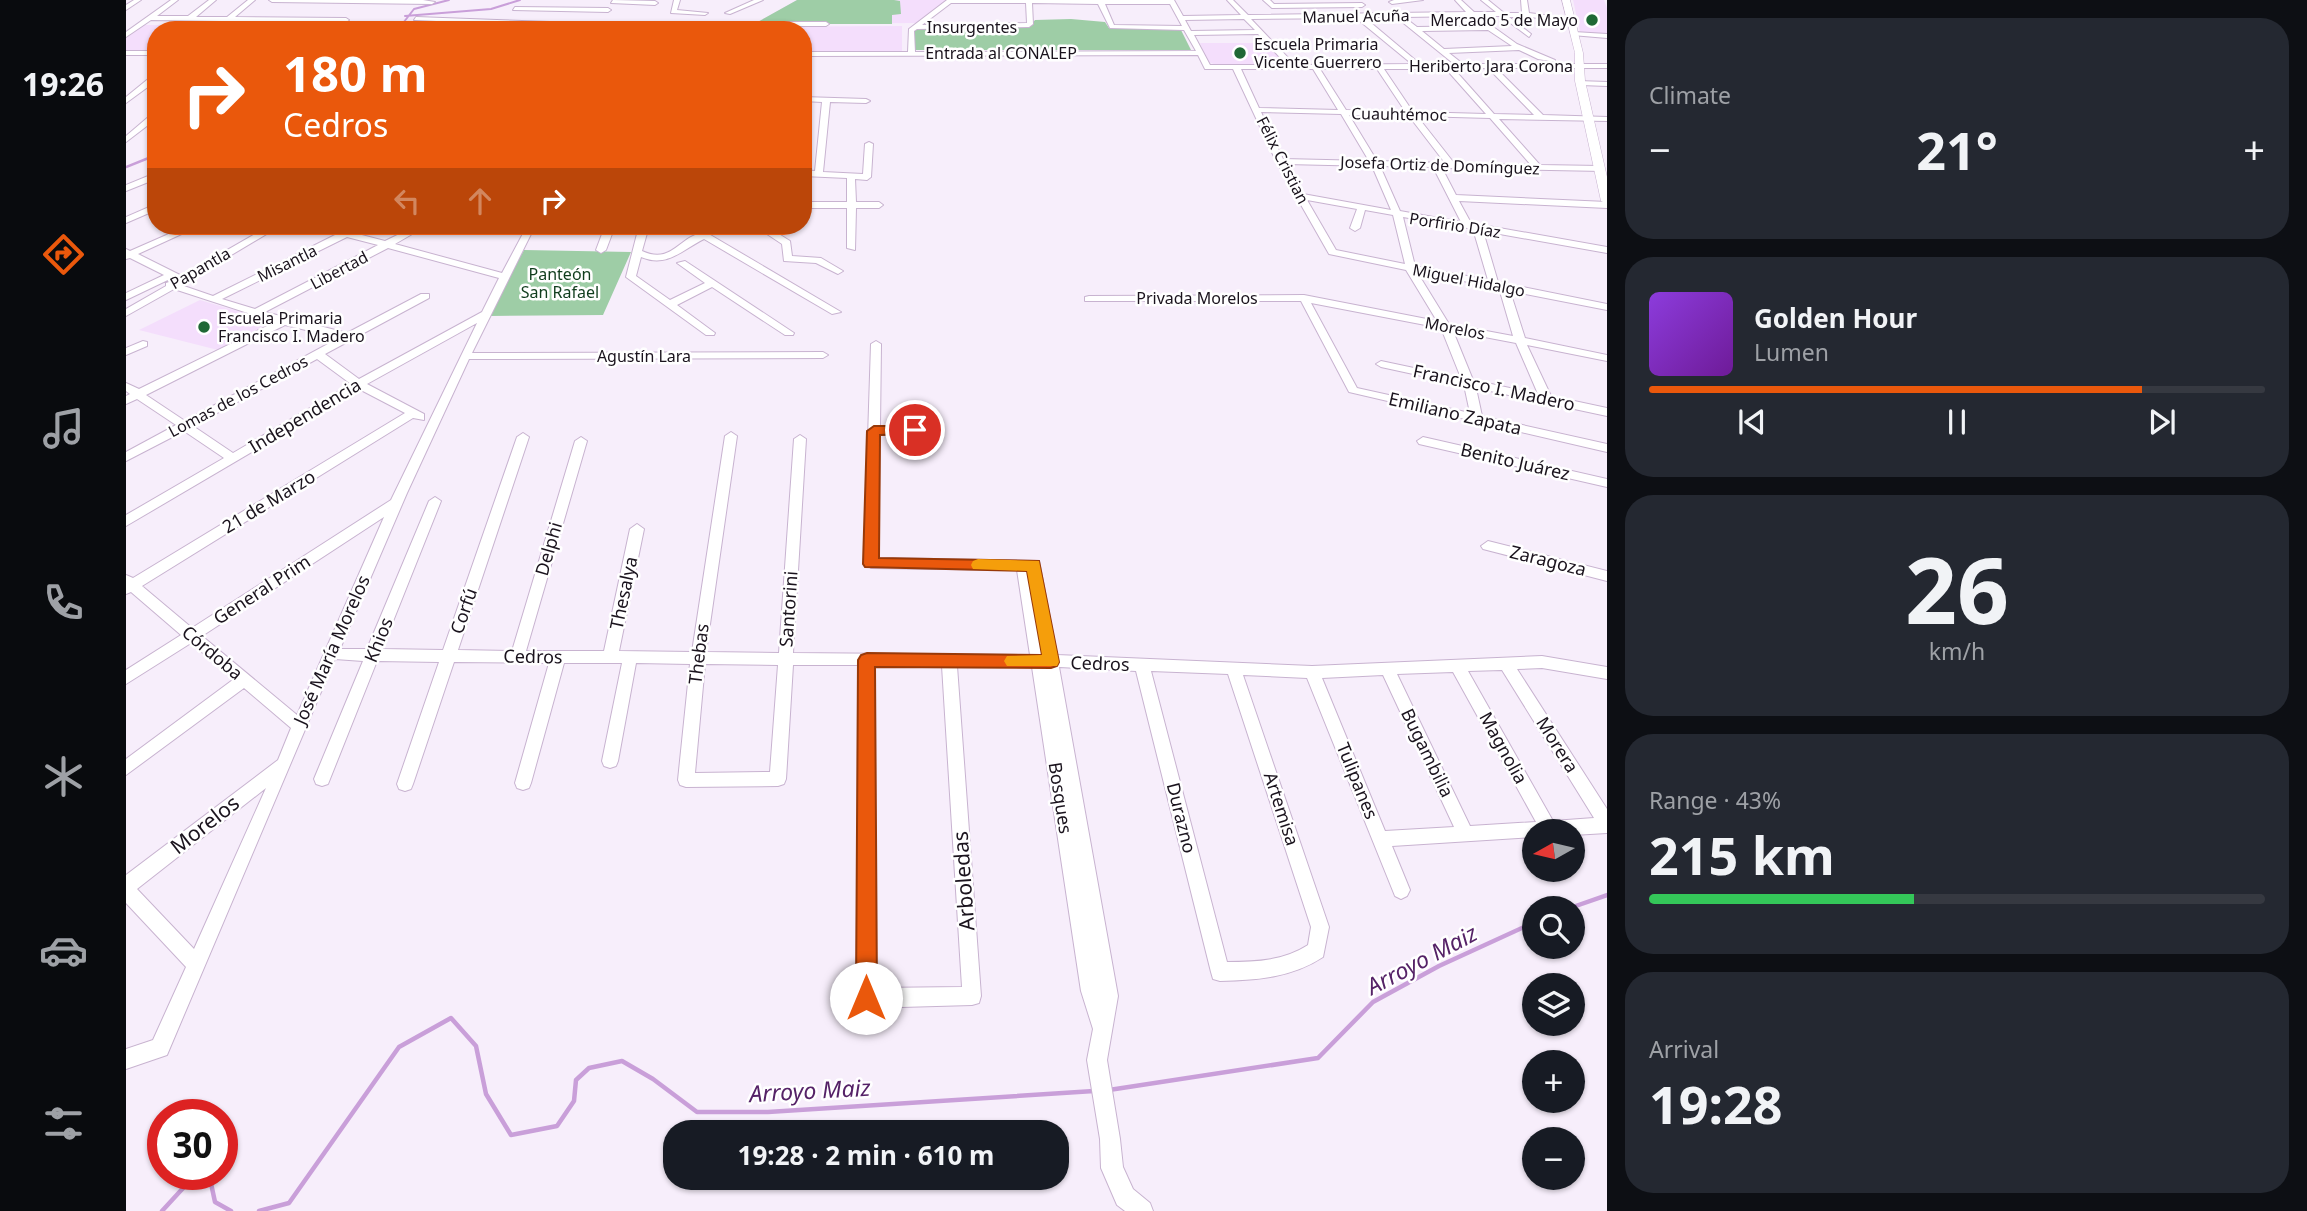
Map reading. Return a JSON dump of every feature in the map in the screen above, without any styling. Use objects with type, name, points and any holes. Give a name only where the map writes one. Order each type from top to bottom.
[{"type":"main road","points":[[1566,0],[1579,53],[1580,82],[1607,203]]},
{"type":"street","points":[[126,8],[138,0]]},
{"type":"street","points":[[126,35],[175,0]]},
{"type":"street","points":[[190,18],[213,0]]},
{"type":"street","points":[[226,21],[251,0]]},
{"type":"street","points":[[272,0],[432,2]]},
{"type":"street","points":[[282,7],[290,0]]},
{"type":"street","points":[[320,7],[328,0]]},
{"type":"street","points":[[540,2],[568,3],[580,0]]},
{"type":"street","points":[[677,0],[673,12],[705,13]]},
{"type":"street","points":[[704,21],[708,0]]},
{"type":"street","points":[[742,10],[740,7],[743,0]]},
{"type":"street","points":[[728,13],[742,10],[760,0]]},
{"type":"street","points":[[912,54],[911,30],[951,0],[1172,1],[1199,53]]},
{"type":"street","points":[[1230,0],[1292,66]]},
{"type":"street","points":[[1266,0],[1272,6],[1359,2],[1373,16]]},
{"type":"street","points":[[1391,1],[1420,0]]},
{"type":"street","points":[[1458,0],[1521,48],[1545,60],[1579,65]]},
{"type":"street","points":[[1484,0],[1529,35],[1524,0]]},
{"type":"street","points":[[151,18],[346,20],[366,1]]},
{"type":"street","points":[[613,2],[656,1],[650,21]]},
{"type":"street","name":"Insurgentes","points":[[916,27],[1027,26],[1030,23],[1029,1]]},
{"type":"street","points":[[1100,1],[1112,27],[1261,32]]},
{"type":"street","points":[[1391,1],[1408,16]]},
{"type":"street","points":[[552,21],[568,3]]},
{"type":"street","points":[[515,9],[608,10]]},
{"type":"street","points":[[267,20],[275,13]]},
{"type":"street","points":[[306,20],[313,14]]},
{"type":"street","name":"Manuel Acuña","points":[[1181,18],[1500,14],[1572,20]]},
{"type":"street","points":[[1358,16],[1418,66]]},
{"type":"street","points":[[1399,16],[1461,66]]},
{"type":"street","points":[[979,27],[980,17]]},
{"type":"street","points":[[416,19],[495,21]]},
{"type":"street","points":[[812,24],[826,24]]},
{"type":"street","points":[[1416,29],[1492,28]]},
{"type":"street","points":[[1574,34],[1607,36]]},
{"type":"street","points":[[1442,51],[1521,48]]},
{"type":"street","points":[[126,53],[147,53]]},
{"type":"street","points":[[126,65],[143,53]]},
{"type":"street","name":"Heriberto Jara Corona","points":[[1199,53],[1208,67],[1607,64]]},
{"type":"street","name":"Entrada al CONALEP","points":[[812,54],[1199,53]]},
{"type":"street","points":[[1579,53],[1607,64]]},
{"type":"street","points":[[1315,66],[1375,164],[1398,216],[1411,270],[1446,327],[1469,383],[1477,420]]},
{"type":"street","points":[[1379,66],[1451,166]]},
{"type":"street","points":[[1448,66],[1538,168]]},
{"type":"street","points":[[1490,66],[1541,117]]},
{"type":"street","points":[[1552,66],[1580,82],[1607,84]]},
{"type":"street","name":"Félix Cristian","points":[[1236,67],[1280,161],[1303,197],[1332,252]]},
{"type":"street","points":[[126,101],[147,85]]},
{"type":"street","points":[[126,88],[147,88]]},
{"type":"street","points":[[1249,92],[1263,92]]},
{"type":"street","points":[[812,99],[866,101]]},
{"type":"street","points":[[819,174],[826,100]]},
{"type":"street","name":"Cuauhtémoc","points":[[1258,110],[1607,119]]},
{"type":"street","points":[[126,140],[147,123]]},
{"type":"street","points":[[126,126],[144,126]]},
{"type":"street","points":[[812,174],[867,177],[869,144]]},
{"type":"street","name":"Josefa Ortiz de Domínguez","points":[[1280,161],[1600,169]]},
{"type":"street","points":[[1436,165],[1473,228],[1546,399]]},
{"type":"street","points":[[851,176],[852,248]]},
{"type":"street","points":[[126,188],[147,180]]},
{"type":"street","name":"Porfirio Díaz","points":[[1303,197],[1398,216],[1607,250]]},
{"type":"street","points":[[1455,198],[1607,203]]},
{"type":"street","points":[[812,205],[879,205]]},
{"type":"street","points":[[1355,228],[1361,209]]},
{"type":"street","points":[[126,220],[147,212]]},
{"type":"street","points":[[127,254],[172,235]]},
{"type":"street","name":"Papantla","points":[[126,313],[174,279],[257,235]]},
{"type":"street","points":[[344,235],[389,244],[504,276]]},
{"type":"street","name":"Misantla","points":[[214,299],[344,235]]},
{"type":"street","name":"Libertad","points":[[256,313],[406,235]]},
{"type":"street","name":"José María Morelos","points":[[126,1059],[160,1048],[284,764],[298,725],[433,422],[526,235]]},
{"type":"street","points":[[601,250],[607,235]]},
{"type":"street","points":[[642,235],[631,277],[710,333]]},
{"type":"street","points":[[637,252],[646,258],[665,259],[691,240],[704,235],[836,312]]},
{"type":"street","points":[[774,235],[787,243],[787,259]]},
{"type":"street","name":"Miguel Hidalgo","points":[[1332,252],[1411,270],[1607,307]]},
{"type":"street","points":[[127,254],[214,299],[284,322],[349,337]]},
{"type":"street","points":[[765,270],[787,259],[818,260],[838,271]]},
{"type":"street","points":[[682,263],[789,333]]},
{"type":"street","points":[[126,297],[174,279]]},
{"type":"street","points":[[670,304],[712,283]]},
{"type":"street","name":"Lomas de los Cedros","points":[[126,457],[425,296]]},
{"type":"street","name":"Morelos","points":[[1304,298],[1607,358]]},
{"type":"street","name":"Privada Morelos","points":[[1089,299],[1304,298]]},
{"type":"street","name":"Emiliano Zapata","points":[[1304,298],[1353,390],[1607,448]]},
{"type":"street","name":"Independencia","points":[[126,521],[359,384],[485,314]]},
{"type":"street","points":[[132,398],[284,322]]},
{"type":"street","points":[[126,352],[143,344]]},
{"type":"street","points":[[876,344],[874,431],[936,430]]},
{"type":"street","points":[[317,354],[359,384],[412,414],[433,422]]},
{"type":"street","name":"Agustín Lara","points":[[466,356],[823,355]]},
{"type":"street","name":"Francisco I. Madero","points":[[1381,364],[1607,412]]},
{"type":"street","points":[[126,386],[132,398],[184,426],[233,459]]},
{"type":"street","name":"21 de Marzo","points":[[128,585],[412,414]]},
{"type":"street","name":"Bosques","points":[[874,431],[871,564],[1028,565],[1045,661],[1090,991],[1103,1029],[1097,1060],[1112,1168],[1125,1197],[1142,1211]]},
{"type":"street","name":"Thebas","points":[[731,436],[698,658],[686,780],[778,779]]},
{"type":"street","name":"Corfú","points":[[405,784],[523,437]]},
{"type":"street","name":"Santorini","points":[[778,779],[800,439]]},
{"type":"street","name":"Delphi","points":[[517,657],[581,441]]},
{"type":"street","name":"Benito Juárez","points":[[1423,441],[1607,482]]},
{"type":"street","name":"Khios","points":[[322,779],[435,501]]},
{"type":"street","name":"General Prim","points":[[126,678],[399,502]]},
{"type":"street","name":"Thesalya","points":[[610,658],[638,529]]},
{"type":"street","name":"Zaragoza","points":[[1488,546],[1607,576]]},
{"type":"street","name":"Córdoba","points":[[128,585],[298,725]]},
{"type":"street","name":"Cedros","points":[[340,655],[1045,661],[1312,672],[1542,663],[1607,673]]},
{"type":"street","points":[[523,783],[558,657]]},
{"type":"street","points":[[610,761],[630,658]]},
{"type":"street","name":"Arboledas","points":[[867,660],[866,998],[972,996],[948,661]]},
{"type":"street","name":"Durazno","points":[[1142,665],[1220,972],[1269,971],[1302,961],[1317,950]]},
{"type":"street","name":"Morera","points":[[1507,666],[1607,824]]},
{"type":"street","name":"Magnolia","points":[[1458,667],[1543,819]]},
{"type":"street","name":"Artemisa","points":[[1234,669],[1320,928],[1317,950]]},
{"type":"street","name":"Bugambilia","points":[[1388,670],[1466,835]]},
{"type":"street","name":"Tulipanes","points":[[1312,672],[1401,890]]},
{"type":"street","points":[[126,768],[244,680]]},
{"type":"street","name":"Morelos","points":[[126,888],[284,764]]},
{"type":"street","points":[[1586,825],[1607,824]]},
{"type":"street","points":[[1380,839],[1522,830]]},
{"type":"street","points":[[126,888],[196,965]]},
{"type":"shaded area","points":[[797,0],[949,0],[918,23],[759,21]]},
{"type":"shaded area","name":"Mercado 5 de Mayo","points":[[1573,0],[1604,0],[1607,8],[1607,34],[1580,32]]},
{"type":"shaded area","points":[[147,25],[147,50],[126,50],[126,38]]},
{"type":"shaded area","points":[[902,26],[902,52],[812,53],[812,27]]},
{"type":"shaded area","name":"Escuela Primaria Vicente Guerrero","points":[[1200,43],[1267,43],[1286,64],[1214,64],[1208,62]]},
{"type":"shaded area","name":"Escuela Primaria Francisco I. Madero","points":[[200,300],[271,322],[218,350],[139,330]]},
{"type":"green space","points":[[797,0],[900,1],[901,14],[892,15],[892,24],[759,21]]},
{"type":"green space","points":[[1035,20],[1105,22],[1109,28],[1180,28],[1191,50],[909,50],[914,29],[1029,27]]},
{"type":"green space","name":"Panteón San Rafael","points":[[524,250],[631,252],[603,315],[489,316]]},
{"type":"waterway","points":[[409,16],[414,9],[449,0]]},
{"type":"waterway","points":[[409,16],[491,9],[520,0]]},
{"type":"waterway","points":[[405,21],[409,16]]},
{"type":"waterway","points":[[126,167],[147,159]]},
{"type":"waterway","name":"Arroyo Maiz","points":[[1585,903],[1607,895]]},
{"type":"waterway","name":"Arroyo Maiz","points":[[1109,1090],[1318,1058],[1373,1002],[1439,966],[1522,928]]},
{"type":"waterway","name":"Arroyo Maiz","points":[[259,1211],[289,1203],[399,1047],[451,1018],[476,1046],[486,1094],[511,1135],[557,1126],[574,1101],[576,1080],[589,1068],[622,1061],[653,1079],[697,1112],[768,1112],[1094,1091]]},
{"type":"waterway","name":"Arroyo Maiz","points":[[162,1211],[181,1190]]},
{"type":"waterway","name":"Arroyo Maiz","points":[[212,1190],[215,1202],[231,1211]]},
{"type":"slow traffic","points":[[978,565],[1034,565],[1051,662],[1013,661]]},
{"type":"place","name":"Mercado 5 de Mayo","points":[[1592,20]]},
{"type":"place","name":"Escuela Primaria Vicente Guerrero","points":[[1240,53]]},
{"type":"place","name":"Escuela Primaria Francisco I. Madero","points":[[204,327]]},
{"type":"route","points":[[866,998],[867,660],[1051,662],[1034,565],[871,564],[874,431],[915,430]]}]
